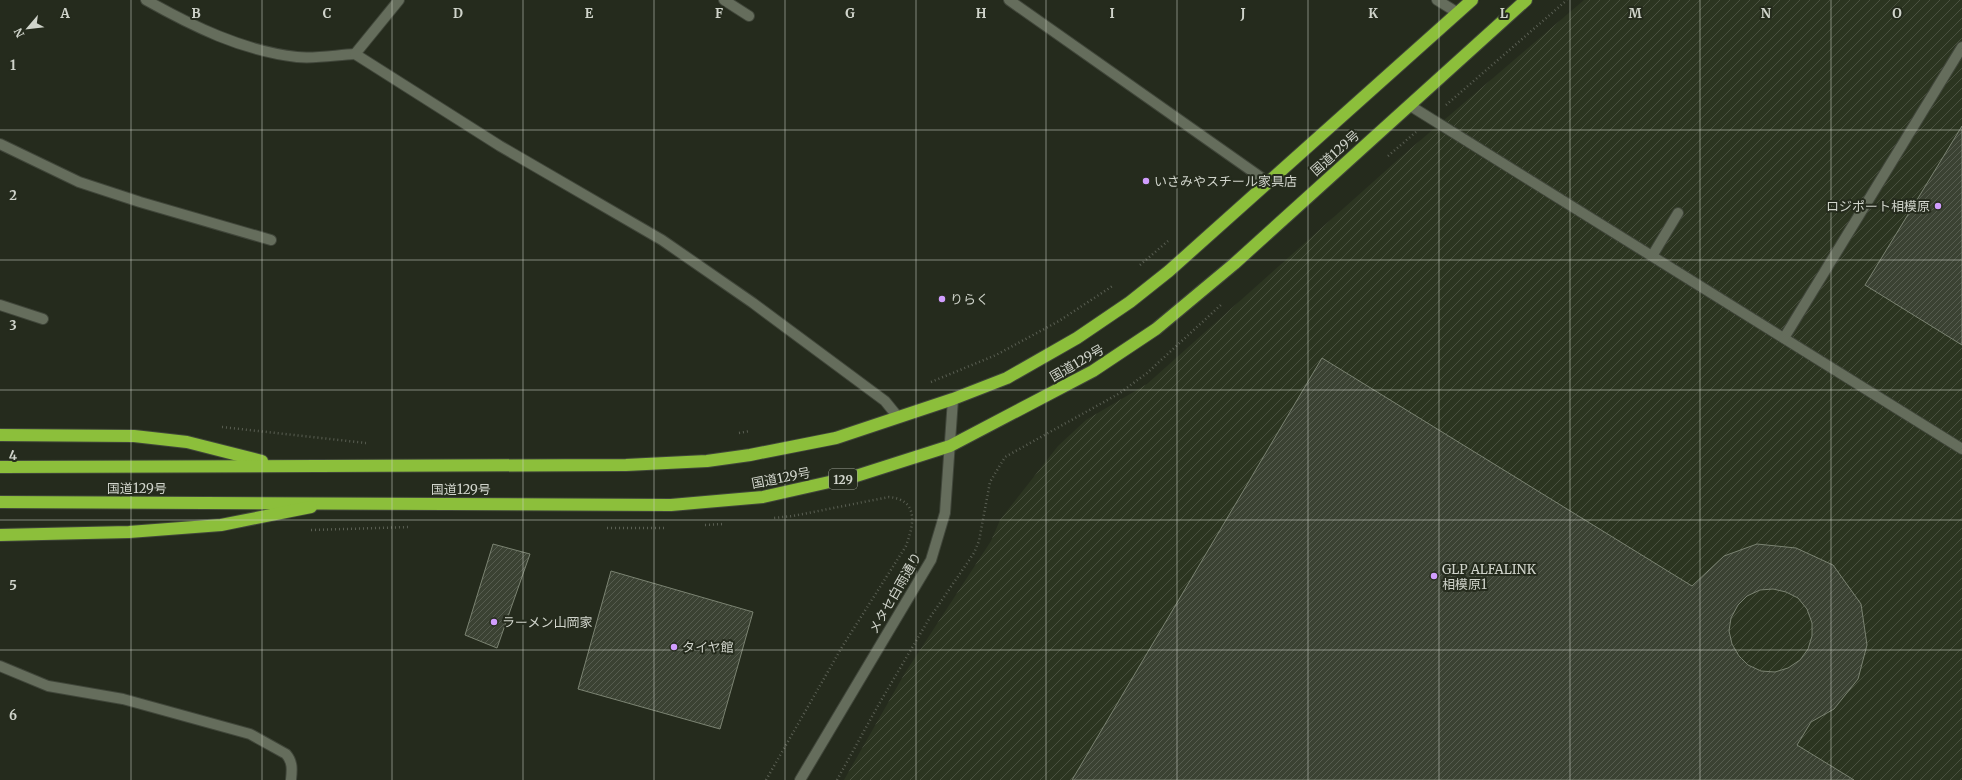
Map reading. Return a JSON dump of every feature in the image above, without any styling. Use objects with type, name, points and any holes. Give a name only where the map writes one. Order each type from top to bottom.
[{"type":"highway","name":"国道129号","points":[[0,467],[626,465],[707,461],[750,455],[836,438],[953,399],[1007,378],[1077,338],[1130,302],[1169,271],[1269,183],[1472,0]]},
{"type":"highway","name":"国道129号","points":[[0,502],[336,502],[671,505],[763,497],[856,476],[950,446],[1093,371],[1156,329],[1234,264],[1408,105],[1526,0]]},
{"type":"highway","points":[[0,435],[134,436],[187,442],[281,465]]},
{"type":"highway","points":[[0,535],[130,532],[222,525],[336,502]]},
{"type":"street","points":[[146,0],[172,15],[244,46],[297,57],[355,54],[500,146],[662,240],[753,303],[885,401],[898,417]]},
{"type":"street","points":[[355,54],[399,0]]},
{"type":"street","points":[[724,0],[749,16]]},
{"type":"street","points":[[1009,0],[1269,183]]},
{"type":"street","points":[[1437,0],[1458,13]]},
{"type":"street","points":[[1784,338],[1962,47]]},
{"type":"street","points":[[1408,105],[1962,449]]},
{"type":"street","points":[[0,144],[79,182],[140,202],[271,240]]},
{"type":"street","points":[[1652,256],[1678,213]]},
{"type":"street","points":[[0,305],[43,319]]},
{"type":"street","name":"メタセ白雨通り","points":[[800,780],[931,560],[946,514],[953,399]]},
{"type":"street","points":[[0,666],[48,686],[123,699],[250,734],[286,754],[292,765],[291,780]]},
{"type":"path","points":[[1139,265],[1173,236]]},
{"type":"path","points":[[929,383],[996,356],[1059,321],[1116,284]]},
{"type":"path","points":[[216,427],[373,444]]},
{"type":"path","points":[[736,434],[758,430]]},
{"type":"path","points":[[837,780],[879,704],[929,619],[974,553],[979,541],[990,482],[1005,457],[1038,439]]},
{"type":"path","points":[[766,780],[842,647],[906,546],[913,528],[912,514],[909,506],[899,498],[889,497],[793,516],[770,519]]},
{"type":"path","points":[[700,526],[731,523]]},
{"type":"path","points":[[309,531],[355,528],[416,527]]},
{"type":"path","points":[[602,528],[669,528]]},
{"type":"shaded area","points":[[1584,0],[1962,0],[1962,780],[844,780],[905,673],[991,541],[1000,520],[1058,446],[1086,420],[1147,384],[1401,157]]},
{"type":"building","name":"ロジポート相模原","points":[[1962,126],[1962,345],[1865,285]]},
{"type":"building","name":"GLP ALFALINK 相模原1","points":[[1322,358],[1692,586],[1724,556],[1757,544],[1796,548],[1833,565],[1861,604],[1867,645],[1858,679],[1834,709],[1811,722],[1797,745],[1854,780],[1072,780]],"holes":[[[1773,589],[1786,592],[1798,598],[1807,609],[1812,623],[1812,636],[1808,649],[1800,660],[1788,668],[1775,672],[1761,671],[1748,665],[1739,656],[1732,644],[1729,631],[1731,618],[1738,605],[1747,596],[1760,590]]]},
{"type":"building","points":[[493,544],[530,554],[497,648],[465,635]]},
{"type":"building","points":[[611,571],[753,612],[720,729],[578,689]]},
{"type":"place","name":"いさみやスチール家具店","points":[[1146,181]]},
{"type":"place","name":"ロジポート相模原","points":[[1938,206]]},
{"type":"place","name":"りらく","points":[[942,299]]},
{"type":"place","name":"GLP ALFALINK 相模原1","points":[[1434,576]]},
{"type":"place","name":"ラーメン山岡家","points":[[494,622]]},
{"type":"place","name":"タイヤ館","points":[[674,647]]}]
